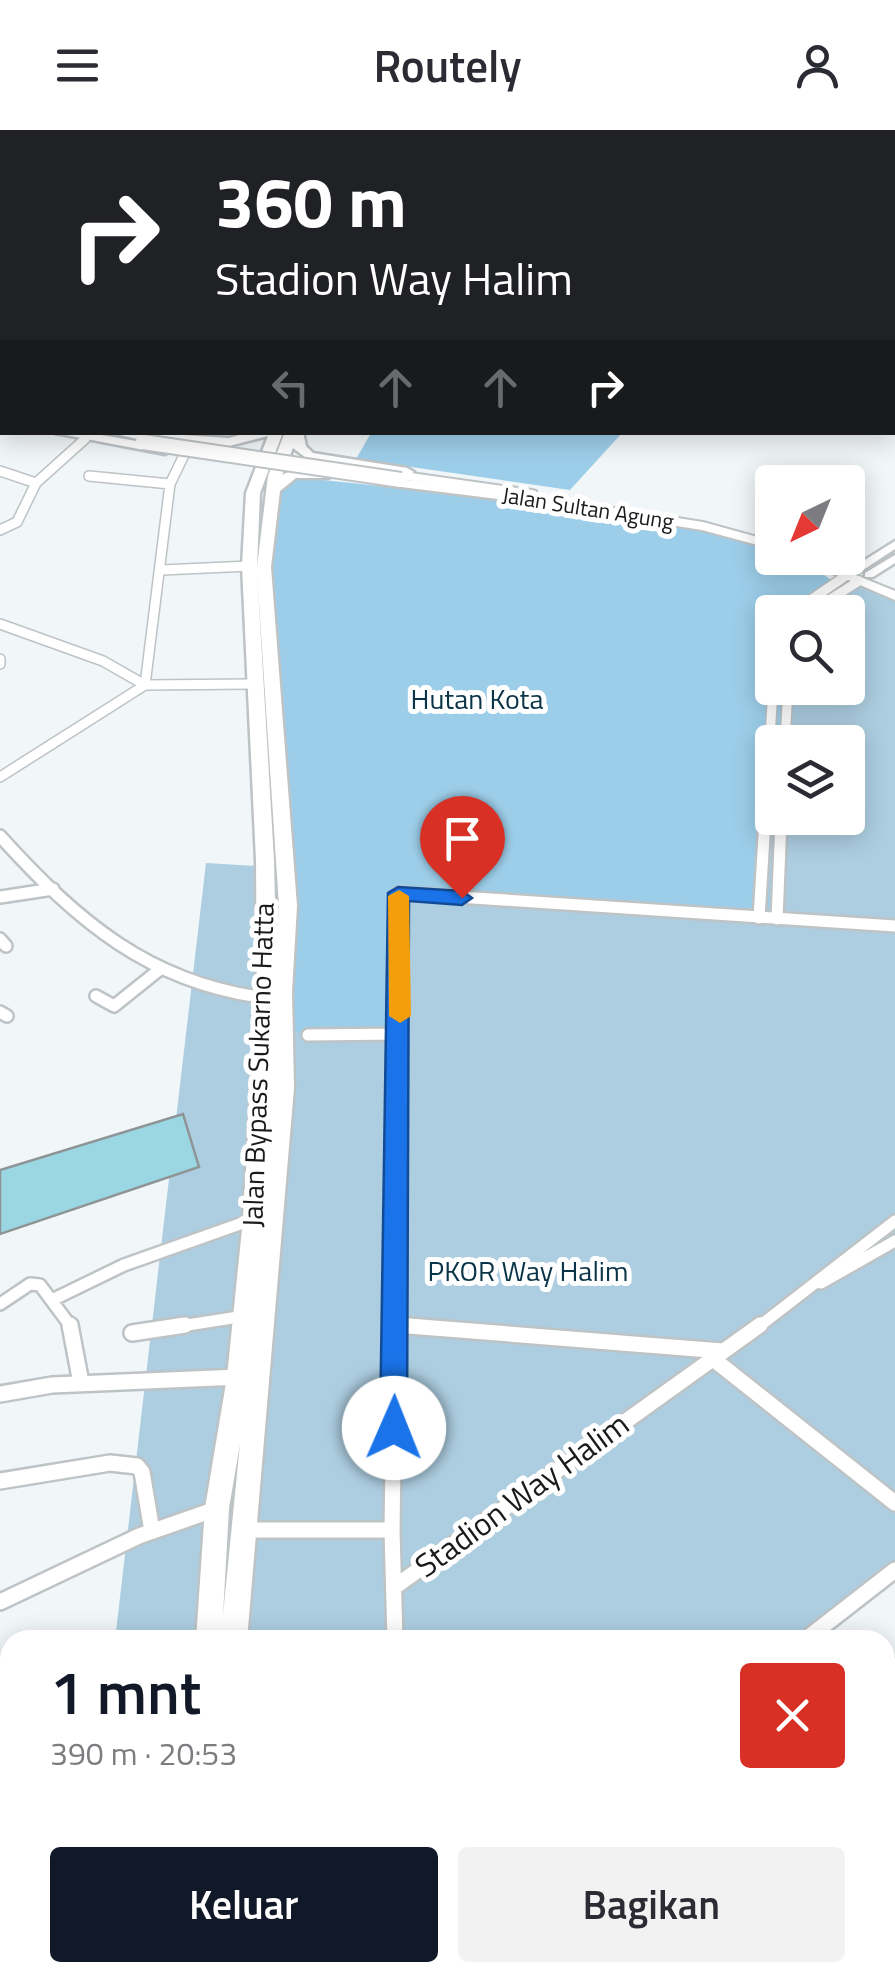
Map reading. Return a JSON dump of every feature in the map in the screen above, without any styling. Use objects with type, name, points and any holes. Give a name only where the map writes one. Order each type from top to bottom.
[{"type":"highway","points":[[84,436],[240,442],[258,435]]},
{"type":"highway","name":"Jalan Bypass Sukarno Hatta","points":[[235,1630],[284,1088],[282,992],[288,906],[249,566],[275,435]]},
{"type":"highway","name":"Jalan Bypass Sukarno Hatta","points":[[210,1630],[217,1508],[239,1377],[254,1219],[267,998],[264,860],[253,684],[261,654],[263,492],[292,435]]},
{"type":"highway","points":[[295,435],[312,465]]},
{"type":"highway","points":[[140,437],[187,441],[230,459],[248,468],[263,492],[312,465],[539,498]]},
{"type":"highway","points":[[206,441],[239,446],[249,452],[243,458],[230,459]]},
{"type":"main road","points":[[84,436],[140,437]]},
{"type":"main road","name":"Jalan Sultan Agung","points":[[140,437],[702,520],[755,534]]},
{"type":"main road","name":"Jalan Sultan Agung","points":[[539,498],[703,526],[755,541]]},
{"type":"main road","points":[[858,575],[895,586]]},
{"type":"main road","points":[[858,575],[895,596]]},
{"type":"street","points":[[0,530],[18,522],[36,483],[84,436]]},
{"type":"street","points":[[145,685],[170,484],[187,441]]},
{"type":"street","points":[[0,471],[36,483]]},
{"type":"street","points":[[89,476],[170,484]]},
{"type":"street","points":[[0,516],[18,522]]},
{"type":"street","points":[[865,569],[895,544]]},
{"type":"street","points":[[865,572],[895,558]]},
{"type":"street","points":[[162,564],[185,568],[249,566]]},
{"type":"street","points":[[823,595],[858,575]]},
{"type":"street","points":[[832,595],[858,575]]},
{"type":"street","points":[[0,624],[103,661],[145,685]]},
{"type":"street","points":[[0,776],[5,767],[145,685],[253,684]]},
{"type":"street","points":[[760,918],[772,705]]},
{"type":"street","points":[[777,919],[781,835]]},
{"type":"street","points":[[0,836],[111,940],[160,970],[216,991],[267,998]]},
{"type":"street","points":[[0,897],[53,889]]},
{"type":"street","name":"Stadion Way Halim","points":[[396,1586],[392,1530],[398,893],[895,926]]},
{"type":"street","points":[[96,996],[114,1006],[160,970]]},
{"type":"street","points":[[308,1035],[399,1034]]},
{"type":"street","points":[[54,1299],[124,1265],[254,1219]]},
{"type":"street","name":"Stadion Way Halim","points":[[396,1586],[815,1286],[895,1221]]},
{"type":"street","name":"Stadion Way Halim","points":[[815,1286],[851,1270],[895,1241]]},
{"type":"street","points":[[0,1304],[30,1284],[40,1285],[74,1330],[81,1384]]},
{"type":"street","points":[[132,1333],[245,1316]]},
{"type":"street","points":[[395,1325],[717,1354],[895,1503]]},
{"type":"street","points":[[0,1394],[24,1387],[239,1377]]},
{"type":"street","points":[[0,1481],[110,1464],[137,1466],[142,1472],[152,1531]]},
{"type":"street","points":[[0,1602],[152,1531],[217,1508]]},
{"type":"street","points":[[245,1530],[392,1530]]},
{"type":"street","points":[[818,1630],[895,1570]]},
{"type":"street","points":[[394,1630],[396,1586]]},
{"type":"green space","points":[[369,435],[620,435],[570,490],[356,459]]},
{"type":"green space","name":"Hutan Kota","points":[[293,477],[537,502],[742,535],[755,540],[755,575],[824,575],[837,584],[824,595],[755,595],[755,705],[782,705],[782,725],[755,725],[755,835],[779,835],[777,919],[410,897],[406,1028],[293,1032],[265,535],[276,496]]},
{"type":"green space","name":"PKOR Way Halim","points":[[847,576],[895,597],[895,1570],[820,1630],[116,1630],[206,863],[777,896],[779,835],[865,835],[865,725],[782,725],[782,705],[865,705],[865,595],[821,595]]},
{"type":"building","points":[[183,1114],[199,1167],[0,1234],[0,1170]]},
{"type":"slow traffic","points":[[399,896],[400,1016]]},
{"type":"route","points":[[394,1428],[401,910],[398,893],[462,898]]}]
